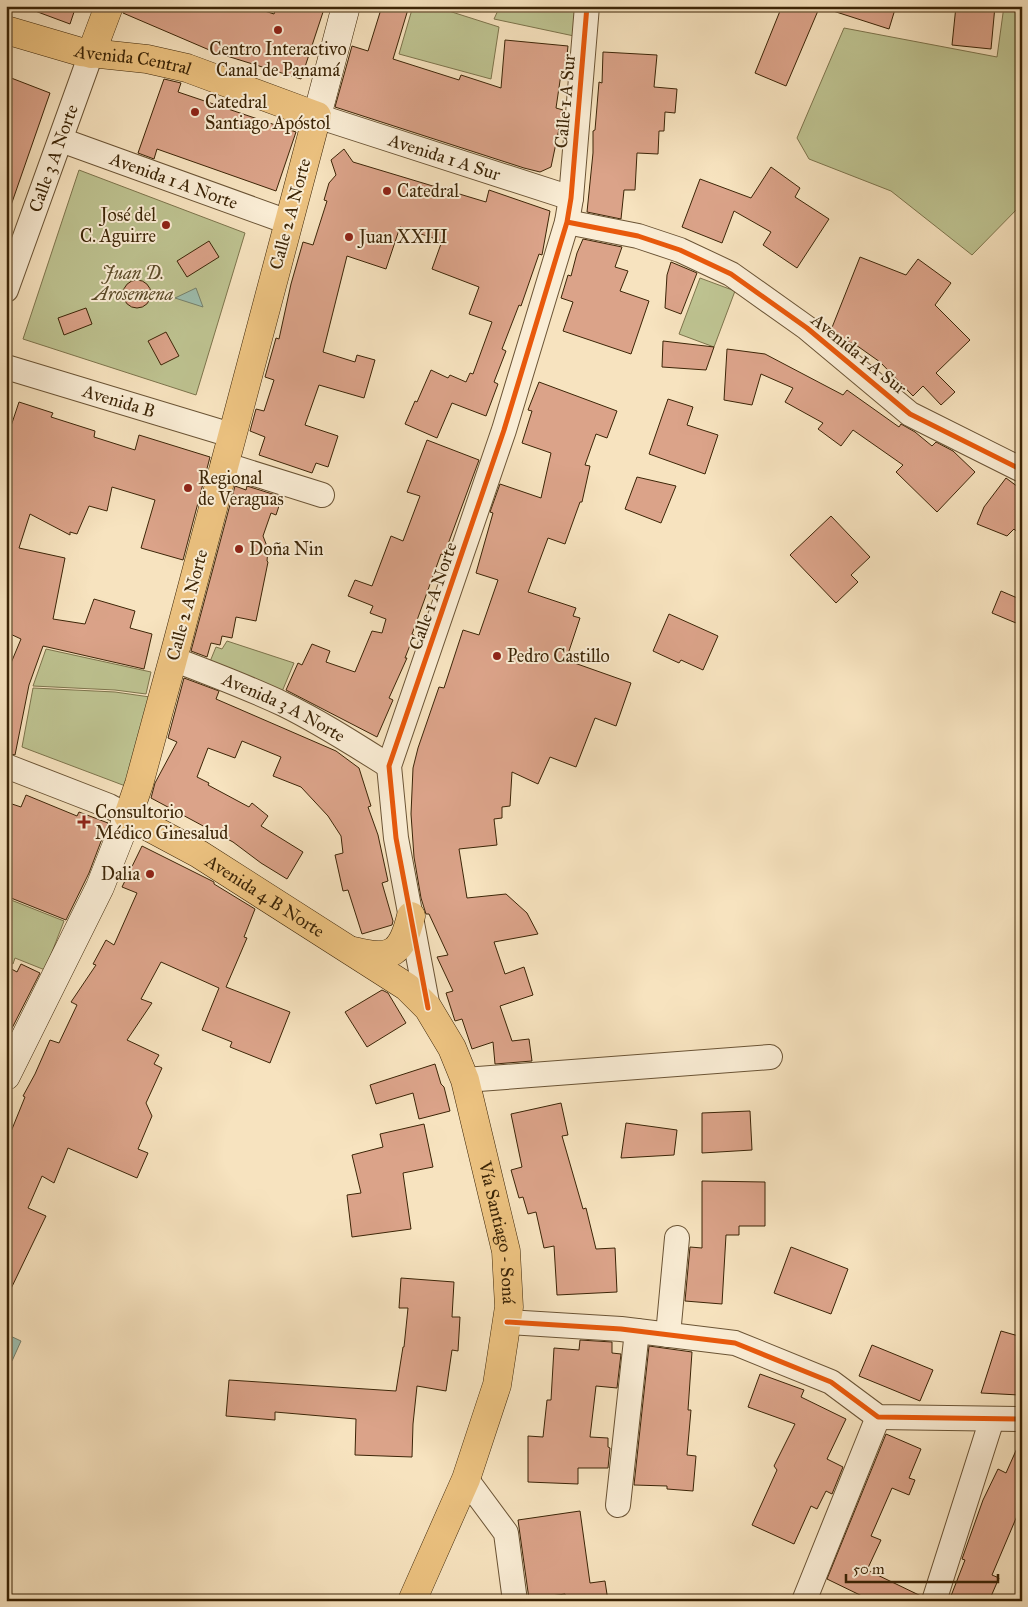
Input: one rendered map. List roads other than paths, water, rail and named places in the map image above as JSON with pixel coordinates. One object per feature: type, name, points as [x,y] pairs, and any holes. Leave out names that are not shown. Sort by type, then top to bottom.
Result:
[{"type":"main road","points":[[86,47],[109,6]]},
{"type":"main road","points":[[316,116],[346,6]]},
{"type":"main road","name":"Avenida Central","points":[[6,30],[186,68],[316,116]]},
{"type":"main road","name":"Calle 2 A Norte","points":[[6,1076],[100,887],[139,784],[316,116]]},
{"type":"main road","name":"Avenida 4 B Norte","points":[[128,816],[199,854],[348,949],[407,987],[428,1008]]},
{"type":"main road","points":[[348,949],[369,955],[384,955],[394,951],[402,944],[411,916]]},
{"type":"main road","name":"Vía Santiago - Soná","points":[[412,1601],[466,1479],[497,1385],[509,1307],[506,1250],[465,1080],[452,1048],[428,1008]]},
{"type":"street","name":"Calle 1 A Sur","points":[[571,198],[587,6]]},
{"type":"street","name":"Calle 3 A Norte","points":[[6,290],[61,140],[86,47]]},
{"type":"street","name":"Avenida 1 A Sur","points":[[316,116],[571,198]]},
{"type":"street","name":"Avenida 1 A Norte","points":[[61,140],[288,222]]},
{"type":"street","name":"Calle 1 A Norte","points":[[428,1008],[396,838],[389,766],[504,430],[567,222],[571,198]]},
{"type":"street","name":"Avenida 1 A Sur","points":[[567,222],[638,236],[680,250],[731,274],[807,328],[910,414],[1022,470]]},
{"type":"street","name":"Avenida B","points":[[6,366],[231,434]]},
{"type":"street","points":[[223,464],[322,495]]},
{"type":"street","name":"Avenida 3 A Norte","points":[[173,659],[229,680],[284,705],[338,734],[389,766]]},
{"type":"street","name":"Avenida 4 B Norte","points":[[6,766],[109,806],[128,816]]},
{"type":"street","points":[[465,1080],[770,1056]]},
{"type":"street","points":[[668,1335],[677,1238]]},
{"type":"street","points":[[507,1322],[637,1331],[735,1343],[831,1382],[878,1417],[1022,1419]]},
{"type":"street","points":[[618,1505],[637,1331]]},
{"type":"street","points":[[804,1601],[878,1417]]},
{"type":"street","points":[[934,1601],[992,1418]]},
{"type":"street","points":[[466,1479],[506,1533],[515,1601]]},
{"type":"place","name":"Centro Interactivo Canal de Panamá","points":[[278,30]]},
{"type":"place","name":"Catedral Santiago Apóstol","points":[[195,112]]},
{"type":"place","name":"Catedral","points":[[387,191]]},
{"type":"place","name":"José del C. Aguirre","points":[[166,225]]},
{"type":"place","name":"Juan XXIII","points":[[349,237]]},
{"type":"place","name":"Regional de Veraguas","points":[[188,488]]},
{"type":"place","name":"Doña Nin","points":[[239,549]]},
{"type":"place","name":"Pedro Castillo","points":[[497,656]]},
{"type":"place","name":"Consultorio Médico Ginesalud","points":[[84,822]]},
{"type":"place","name":"Dalia","points":[[150,874]]},
{"type":"park label","name":"Juan D. Arosemena","points":[[133,283]]}]
